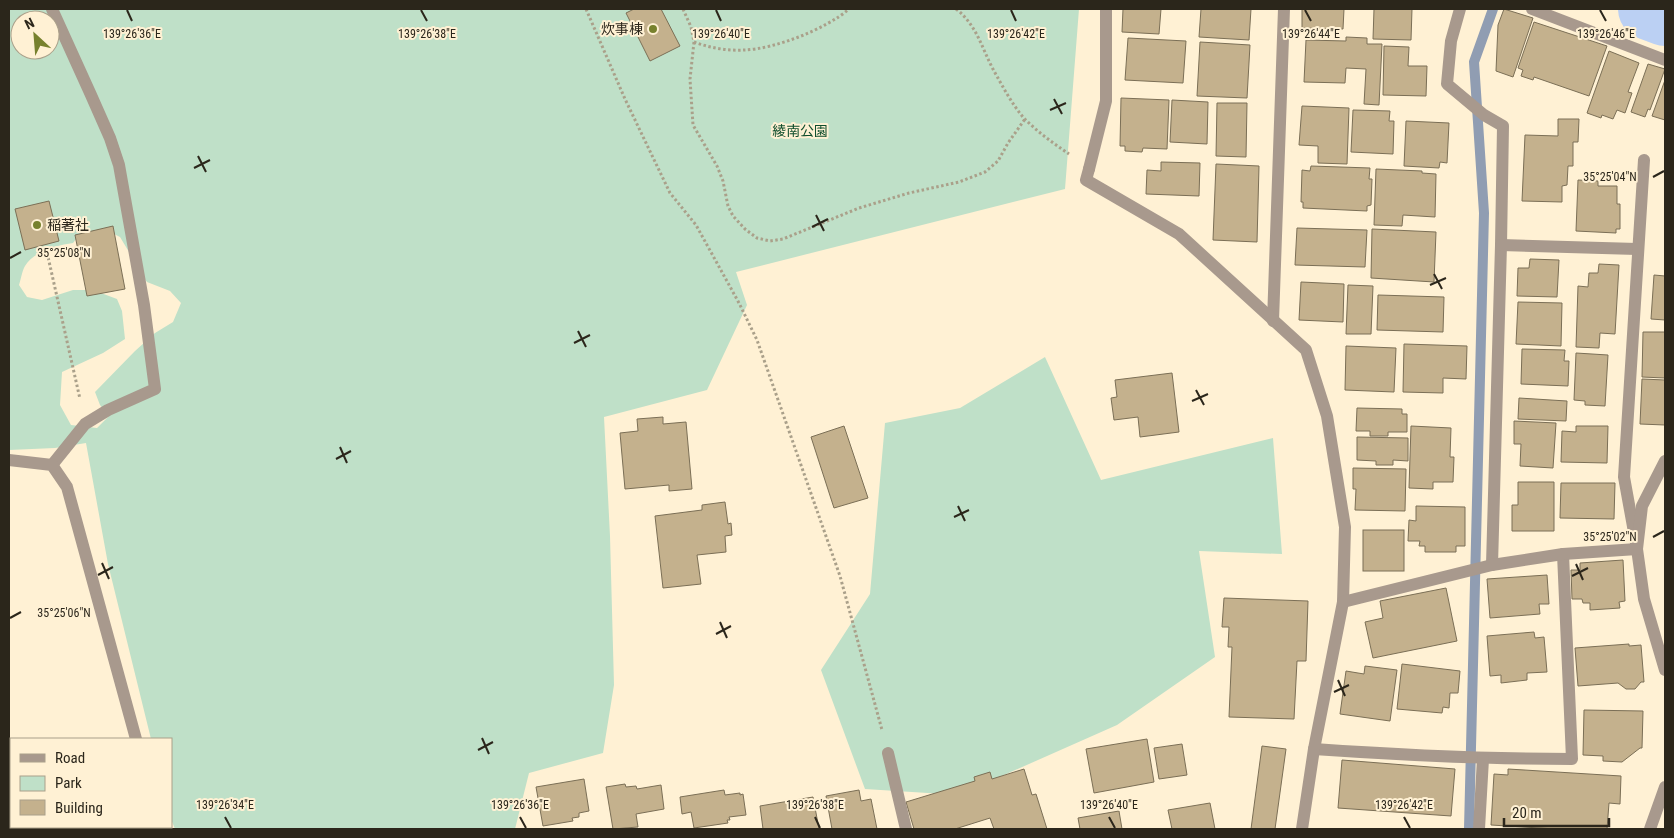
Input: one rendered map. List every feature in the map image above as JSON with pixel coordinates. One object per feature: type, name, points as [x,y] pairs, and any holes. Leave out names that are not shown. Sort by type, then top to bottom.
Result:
[{"type":"street","points":[[52,9],[110,138],[119,165],[144,305],[155,389],[108,410],[86,424],[52,465]]},
{"type":"street","points":[[1106,9],[1106,101],[1086,180],[1180,234],[1306,350],[1327,416],[1345,527],[1343,602],[1314,749],[1302,829]]},
{"type":"street","points":[[1273,321],[1284,9]]},
{"type":"street","points":[[1460,9],[1452,41],[1446,84],[1484,115],[1503,126],[1502,245],[1492,565]]},
{"type":"street","points":[[1532,9],[1665,60]]},
{"type":"street","points":[[1644,160],[1624,477],[1644,599],[1665,670]]},
{"type":"street","points":[[1502,245],[1637,249]]},
{"type":"street","points":[[9,460],[52,465]]},
{"type":"street","points":[[1637,549],[1642,506],[1665,461]]},
{"type":"street","points":[[52,465],[66,487],[136,738]]},
{"type":"street","points":[[1343,602],[1492,565],[1563,554],[1637,549]]},
{"type":"street","points":[[1314,749],[1483,759],[1572,759],[1563,554]]},
{"type":"street","points":[[888,753],[906,829]]},
{"type":"street","points":[[1479,829],[1483,759]]},
{"type":"street","points":[[1650,829],[1665,787]]},
{"type":"path","points":[[586,9],[624,99],[670,193],[696,225],[758,340],[840,576],[888,753]]},
{"type":"path","points":[[683,9],[694,42],[690,87],[693,125],[717,166],[723,181],[728,206],[733,216],[745,230],[757,238],[770,241],[791,236],[880,201],[909,192],[959,182],[985,172],[998,161],[1025,119]]},
{"type":"path","points":[[694,42],[714,48],[745,50],[775,45],[816,29],[849,9]]},
{"type":"path","points":[[956,9],[972,26],[993,69],[1025,119],[1089,169]]},
{"type":"path","points":[[46,248],[86,424]]},
{"type":"green space","name":"綾南公園","points":[[9,9],[1079,9],[1065,189],[736,272],[747,305],[707,390],[604,417],[610,536],[614,685],[603,753],[529,773],[515,829],[175,829],[172,822],[172,738],[151,738],[108,564],[86,443],[55,448],[9,450]],"holes":[[[110,232],[120,237],[129,252],[132,263],[147,282],[170,291],[181,303],[173,322],[155,333],[95,392],[100,405],[109,416],[97,428],[71,425],[60,405],[62,372],[103,353],[125,339],[122,311],[117,299],[93,290],[73,290],[42,300],[27,297],[19,285],[22,273],[25,266],[34,256],[54,247],[73,243],[80,234]]]},
{"type":"green space","points":[[1045,357],[1101,480],[1273,438],[1282,554],[1199,551],[1215,657],[1117,725],[959,795],[865,789],[821,670],[870,594],[885,423],[960,408]]},
{"type":"building","name":"炊事棟","points":[[634,9],[661,9],[680,46],[650,61],[626,13]]},
{"type":"building","points":[[1123,9],[1161,9],[1159,34],[1122,32]]},
{"type":"building","points":[[1201,9],[1251,9],[1249,40],[1199,37]]},
{"type":"building","points":[[1302,9],[1344,9],[1343,29],[1302,28]]},
{"type":"building","points":[[1374,9],[1412,9],[1411,40],[1373,39]]},
{"type":"building","points":[[1504,9],[1533,18],[1513,77],[1496,71],[1498,25]]},
{"type":"building","points":[[1534,22],[1607,46],[1589,96],[1534,77],[1533,80],[1521,76],[1523,70],[1518,68]]},
{"type":"building","points":[[1346,37],[1367,38],[1367,44],[1382,44],[1379,105],[1364,104],[1366,69],[1346,68],[1345,83],[1304,82],[1306,40],[1346,41]]},
{"type":"building","points":[[1128,38],[1186,41],[1183,83],[1125,80]]},
{"type":"building","points":[[1200,42],[1250,45],[1247,98],[1197,96]]},
{"type":"building","points":[[1384,46],[1409,47],[1408,66],[1427,66],[1426,96],[1383,95]]},
{"type":"building","points":[[1609,51],[1639,63],[1628,92],[1632,93],[1625,113],[1617,110],[1613,119],[1602,115],[1601,118],[1587,113]]},
{"type":"building","points":[[1648,64],[1665,69],[1650,110],[1648,109],[1645,117],[1631,112]]},
{"type":"building","points":[[1665,80],[1665,120],[1652,116]]},
{"type":"building","points":[[1121,98],[1169,100],[1167,149],[1143,148],[1142,152],[1125,151],[1125,146],[1120,146]]},
{"type":"building","points":[[1172,100],[1208,102],[1207,144],[1170,142]]},
{"type":"building","points":[[1217,103],[1247,103],[1246,157],[1216,156]]},
{"type":"building","points":[[1302,106],[1349,108],[1347,164],[1318,163],[1318,146],[1299,145]]},
{"type":"building","points":[[1353,110],[1390,111],[1389,121],[1394,121],[1393,154],[1351,152]]},
{"type":"building","points":[[1558,119],[1579,119],[1578,142],[1573,142],[1573,166],[1568,166],[1567,185],[1562,186],[1562,202],[1522,201],[1525,135],[1558,136]]},
{"type":"building","points":[[1406,121],[1449,123],[1447,163],[1440,162],[1439,168],[1404,166]]},
{"type":"building","points":[[1161,162],[1200,163],[1199,196],[1146,194],[1147,170],[1161,171]]},
{"type":"building","points":[[1216,164],[1259,166],[1257,242],[1213,240]]},
{"type":"building","points":[[1311,166],[1370,168],[1369,179],[1372,179],[1371,205],[1367,206],[1367,211],[1303,208],[1303,202],[1301,202],[1302,170],[1310,171]]},
{"type":"building","points":[[1376,169],[1422,171],[1422,173],[1436,174],[1435,217],[1403,215],[1402,226],[1374,225]]},
{"type":"building","points":[[1578,180],[1598,181],[1598,186],[1617,186],[1617,204],[1620,204],[1620,229],[1616,229],[1616,233],[1576,231]]},
{"type":"building","name":"稲著社","points":[[49,201],[59,241],[25,250],[15,209]]},
{"type":"building","points":[[113,226],[125,289],[87,296],[75,235]]},
{"type":"building","points":[[1297,228],[1367,230],[1365,267],[1295,265]]},
{"type":"building","points":[[1372,229],[1436,232],[1434,282],[1371,278]]},
{"type":"building","points":[[1530,259],[1559,260],[1557,297],[1517,296],[1518,268],[1529,268]]},
{"type":"building","points":[[1599,264],[1619,265],[1615,334],[1600,333],[1599,348],[1576,347],[1578,286],[1588,287],[1589,273],[1598,273]]},
{"type":"building","points":[[1654,275],[1665,276],[1665,320],[1651,319]]},
{"type":"building","points":[[1301,282],[1344,284],[1343,322],[1299,320]]},
{"type":"building","points":[[1348,285],[1373,286],[1371,334],[1346,334]]},
{"type":"building","points":[[1378,295],[1444,297],[1443,332],[1377,330]]},
{"type":"building","points":[[1518,302],[1562,303],[1561,346],[1516,344]]},
{"type":"building","points":[[1643,332],[1665,332],[1665,378],[1642,377]]},
{"type":"building","points":[[1404,344],[1467,346],[1466,379],[1443,378],[1443,393],[1403,392]]},
{"type":"building","points":[[1346,346],[1396,348],[1394,392],[1345,390]]},
{"type":"building","points":[[1522,349],[1565,350],[1564,361],[1569,361],[1568,386],[1521,384]]},
{"type":"building","points":[[1576,353],[1608,355],[1605,406],[1585,405],[1585,401],[1574,400]]},
{"type":"building","points":[[1172,373],[1179,432],[1140,437],[1138,417],[1114,420],[1111,398],[1117,397],[1115,380]]},
{"type":"building","points":[[1642,379],[1665,380],[1665,425],[1640,424]]},
{"type":"building","points":[[1519,398],[1567,401],[1566,421],[1518,419]]},
{"type":"building","points":[[1357,408],[1402,409],[1402,414],[1407,414],[1407,432],[1388,432],[1388,436],[1370,436],[1370,431],[1356,431]]},
{"type":"building","points":[[663,417],[663,424],[686,422],[692,489],[669,491],[669,485],[625,489],[620,433],[638,431],[637,419]]},
{"type":"building","points":[[1514,421],[1556,423],[1553,468],[1520,466],[1521,444],[1514,444]]},
{"type":"building","points":[[844,426],[868,498],[834,508],[811,437]]},
{"type":"building","points":[[1411,426],[1451,428],[1450,457],[1454,457],[1453,482],[1433,482],[1433,489],[1409,488]]},
{"type":"building","points":[[1576,426],[1608,426],[1607,463],[1561,462],[1562,431],[1576,432]]},
{"type":"building","points":[[1357,437],[1408,438],[1408,461],[1393,460],[1393,465],[1376,465],[1376,461],[1357,460]]},
{"type":"building","points":[[1353,468],[1406,469],[1405,511],[1355,510],[1356,489],[1353,489]]},
{"type":"building","points":[[1518,482],[1554,482],[1554,531],[1512,531],[1512,505],[1518,505]]},
{"type":"building","points":[[1561,483],[1615,483],[1614,519],[1560,518]]},
{"type":"building","points":[[725,502],[728,524],[731,523],[732,535],[725,536],[726,552],[697,555],[701,584],[663,588],[655,516],[702,510],[702,505]]},
{"type":"building","points":[[1416,506],[1465,507],[1465,546],[1456,546],[1456,552],[1425,552],[1425,546],[1419,546],[1420,541],[1408,541],[1409,520],[1416,521]]},
{"type":"building","points":[[1363,530],[1404,530],[1404,571],[1363,571]]},
{"type":"building","points":[[1623,560],[1625,601],[1619,602],[1620,608],[1590,610],[1590,603],[1583,603],[1582,599],[1572,599],[1571,570],[1580,570],[1580,563]]},
{"type":"building","points":[[1547,575],[1549,604],[1539,604],[1540,614],[1490,618],[1487,579]]},
{"type":"building","points":[[1446,588],[1457,641],[1373,658],[1365,622],[1383,618],[1380,601]]},
{"type":"building","points":[[1224,598],[1308,601],[1306,661],[1297,661],[1294,719],[1229,717],[1232,647],[1228,647],[1229,627],[1222,627]]},
{"type":"building","points":[[1534,632],[1535,638],[1544,637],[1547,672],[1527,673],[1527,680],[1501,683],[1501,675],[1490,676],[1487,636]]},
{"type":"building","points":[[1629,644],[1629,646],[1641,645],[1644,682],[1641,682],[1635,689],[1626,689],[1618,683],[1578,686],[1575,648]]},
{"type":"building","points":[[1402,664],[1460,671],[1458,693],[1450,693],[1449,708],[1443,707],[1442,713],[1397,709]]},
{"type":"building","points":[[1365,666],[1397,670],[1390,721],[1340,714],[1346,671],[1364,674]]},
{"type":"building","points":[[1584,710],[1643,711],[1642,748],[1622,762],[1603,761],[1603,756],[1583,755]]},
{"type":"building","points":[[1147,739],[1154,782],[1094,793],[1086,749]]},
{"type":"building","points":[[1182,744],[1187,775],[1159,779],[1154,748]]},
{"type":"building","points":[[1262,746],[1286,749],[1275,829],[1251,829]]},
{"type":"building","points":[[1342,760],[1455,769],[1451,816],[1338,808]]},
{"type":"building","points":[[9,769],[10,828],[25,828],[9,829]]},
{"type":"building","points":[[1024,769],[1032,795],[1036,794],[1047,829],[994,829],[990,818],[955,829],[914,829],[906,802],[975,781],[974,777],[990,772],[992,779]]},
{"type":"building","points":[[1508,769],[1621,776],[1620,804],[1609,803],[1607,829],[1556,829],[1491,825],[1494,774],[1508,775]]},
{"type":"building","points":[[584,779],[589,811],[579,813],[579,817],[572,818],[573,821],[543,826],[536,787]]},
{"type":"building","points":[[625,784],[626,787],[636,786],[637,789],[661,785],[664,809],[636,814],[638,827],[613,829],[606,787]]},
{"type":"building","points":[[724,790],[725,795],[743,794],[746,815],[729,817],[728,823],[694,828],[691,812],[682,814],[680,797]]},
{"type":"building","points":[[859,790],[861,801],[871,799],[877,829],[832,829],[826,796]]},
{"type":"building","points":[[813,797],[819,829],[763,829],[760,806]]},
{"type":"building","points":[[1210,803],[1215,829],[1172,829],[1168,810]]},
{"type":"building","points":[[1119,811],[1122,829],[1080,829],[1078,818]]},
{"type":"waterway","points":[[1469,829],[1484,213],[1474,62],[1493,9]]},
{"type":"waterway","points":[[1649,9],[1665,15]]},
{"type":"place","name":"炊事棟","points":[[653,29]]},
{"type":"place","name":"稲著社","points":[[37,225]]}]
